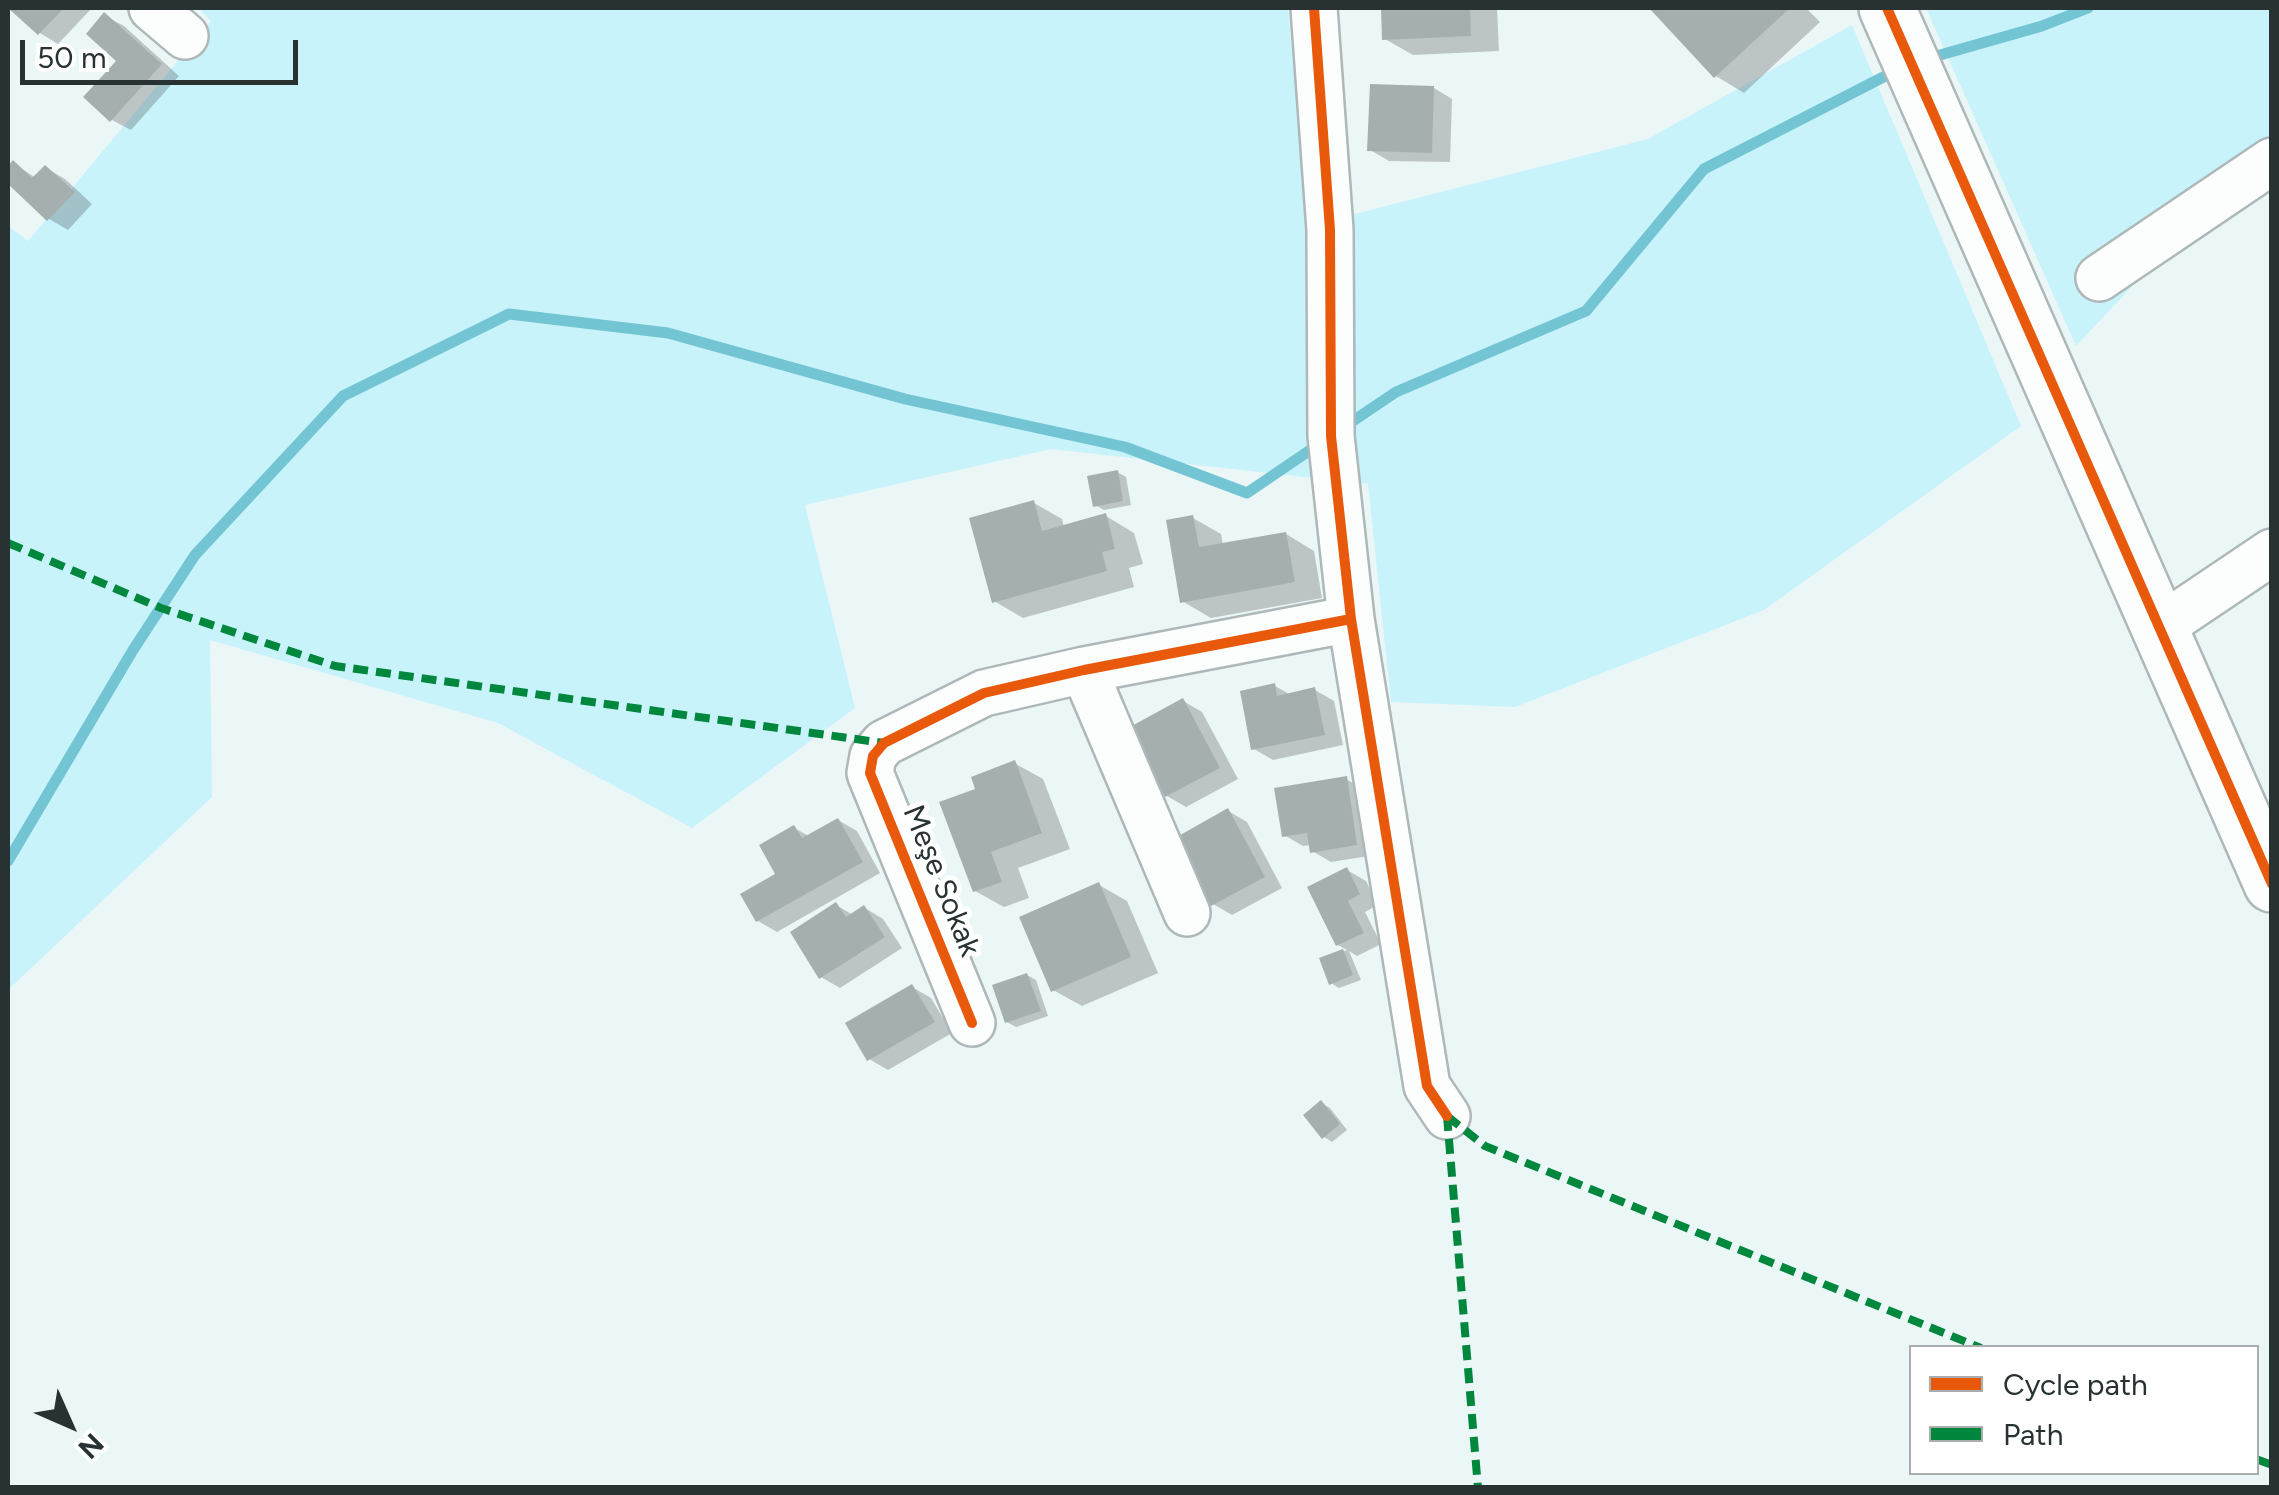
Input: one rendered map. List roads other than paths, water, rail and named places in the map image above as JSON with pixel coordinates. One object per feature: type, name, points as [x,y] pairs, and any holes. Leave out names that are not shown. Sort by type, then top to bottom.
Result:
[{"type":"street","points":[[1314,8],[1330,230],[1331,436],[1351,619],[1427,1086],[1448,1116]]},
{"type":"street","points":[[1891,18],[2272,884]]},
{"type":"street","points":[[2099,278],[2272,161]]},
{"type":"street","points":[[2159,628],[2272,552]]},
{"type":"street","points":[[1187,913],[1084,670],[1351,619]]},
{"type":"street","name":"Meşe Sokak","points":[[972,1023],[870,773],[873,756],[884,744],[984,693],[1084,670]]},
{"type":"waterway","points":[[1926,59],[2042,26],[2088,8]]},
{"type":"waterway","points":[[1341,429],[1396,392],[1586,311],[1704,169],[1899,69]]},
{"type":"waterway","points":[[8,861],[133,650],[195,555],[343,396],[509,314],[668,333],[905,399],[1125,447],[1247,493],[1322,442]]}]
